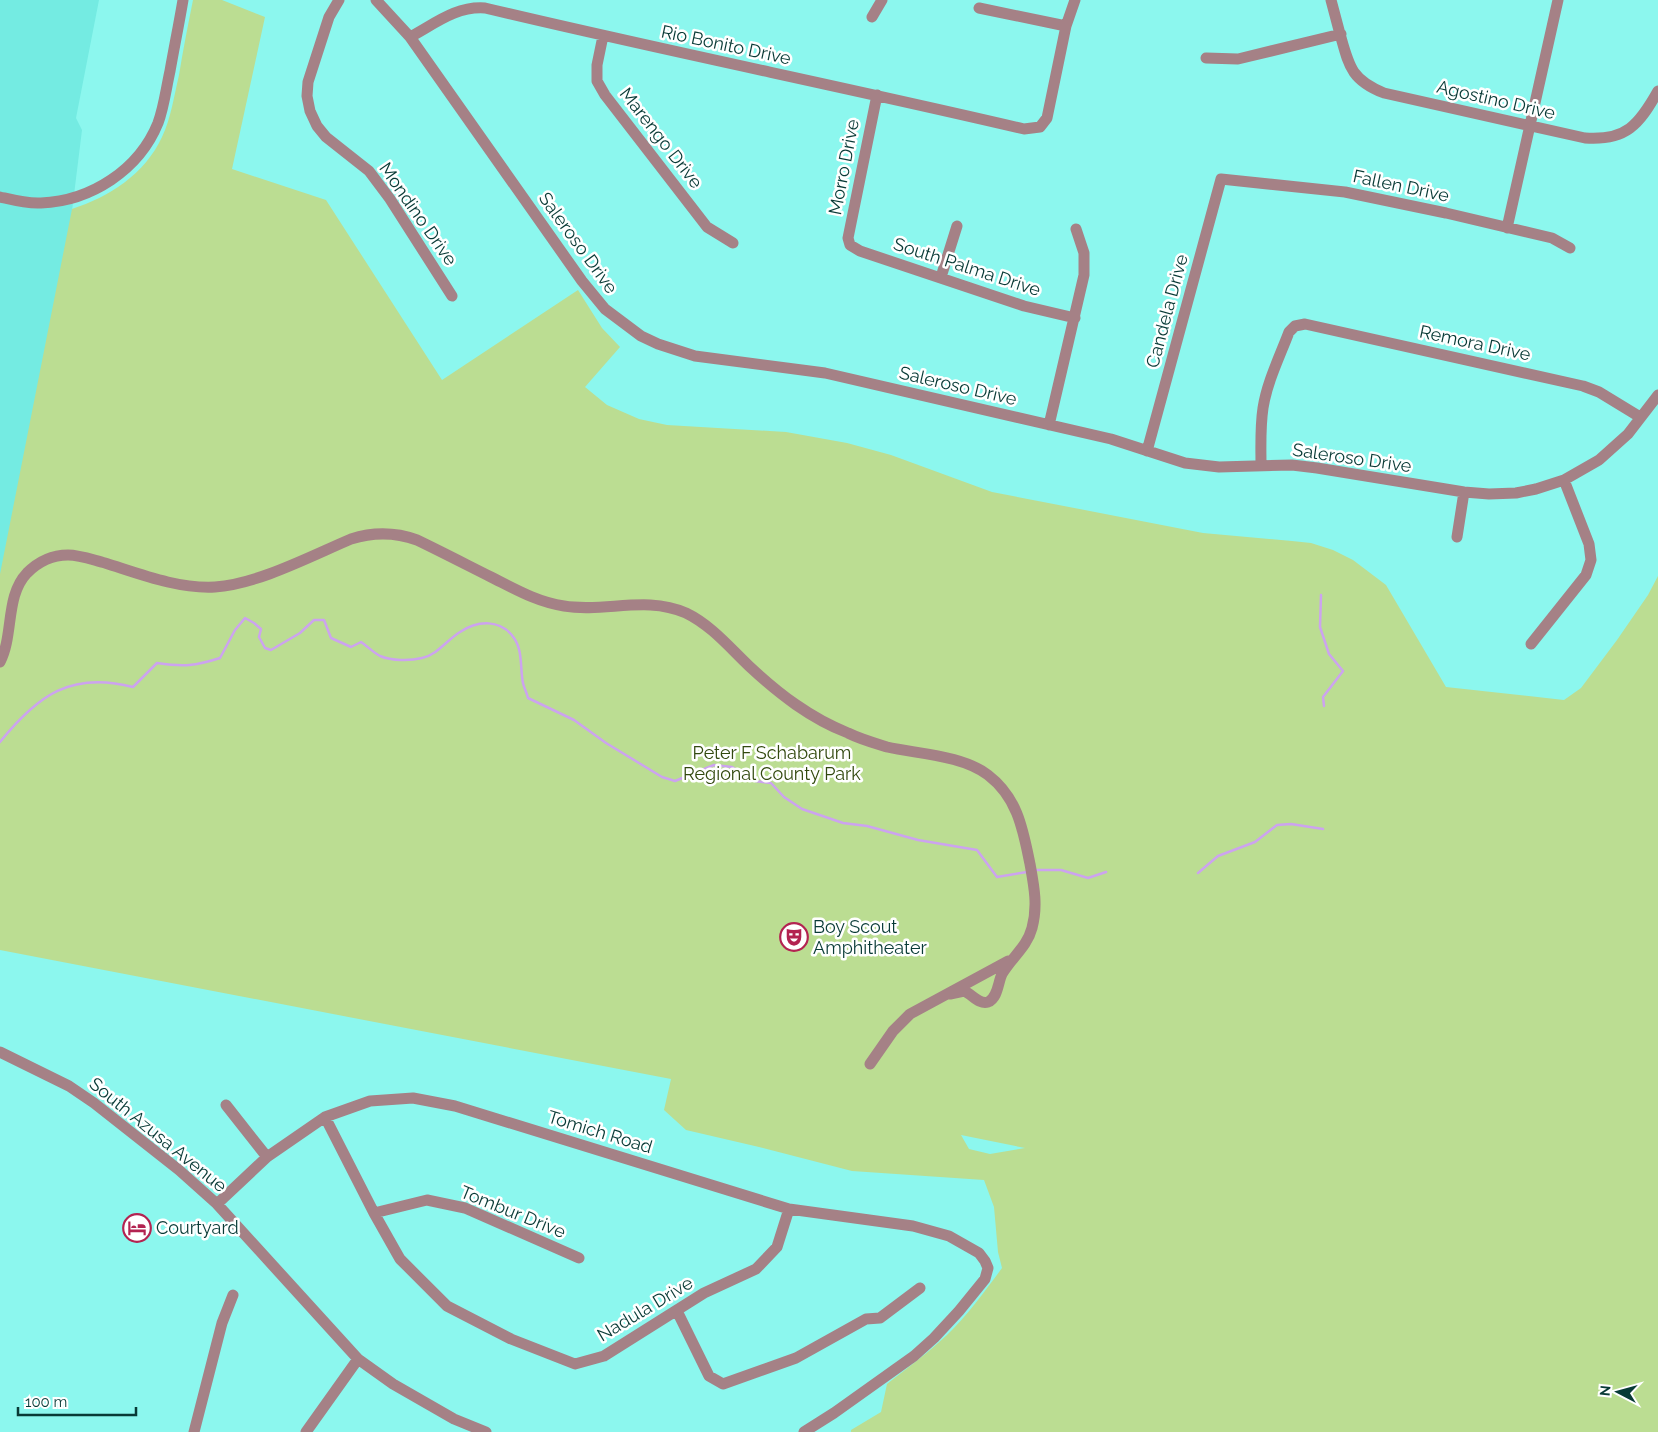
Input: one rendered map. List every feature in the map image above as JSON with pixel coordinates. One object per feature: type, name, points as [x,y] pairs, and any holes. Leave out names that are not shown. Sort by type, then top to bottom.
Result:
[{"type":"street","points":[[0,197],[22,202],[58,202],[91,192],[118,176],[130,165],[150,139],[163,107],[183,0]]},
{"type":"street","name":"Mondino Drive","points":[[339,0],[329,17],[308,82],[307,96],[310,111],[317,126],[326,137],[369,171],[390,199],[452,296]]},
{"type":"street","name":"Saleroso Drive","points":[[376,0],[410,37],[582,282],[606,309],[641,336],[658,344],[696,356],[825,373],[1110,439],[1185,463],[1203,466],[1292,465],[1464,492],[1489,494],[1516,493],[1536,489],[1564,480],[1599,460],[1628,434],[1658,395]]},
{"type":"street","points":[[872,17],[882,0]]},
{"type":"street","points":[[979,8],[1066,26],[1074,0]]},
{"type":"street","name":"Agostino Drive","points":[[1331,0],[1347,61],[1362,82],[1384,93],[1585,138],[1601,139],[1626,131],[1638,122],[1658,91]]},
{"type":"street","points":[[1507,228],[1558,0]]},
{"type":"street","name":"Rio Bonito Drive","points":[[410,37],[460,10],[486,8],[603,36],[1024,129],[1040,127],[1047,118],[1066,26]]},
{"type":"street","points":[[1206,58],[1238,59],[1341,34]]},
{"type":"street","name":"Marengo Drive","points":[[603,36],[597,65],[597,81],[605,95],[707,227],[733,243]]},
{"type":"street","name":"Morro Drive","points":[[850,245],[848,238],[877,95]]},
{"type":"street","name":"Fallen Drive","points":[[1221,179],[1345,192],[1552,238],[1570,248]]},
{"type":"street","name":"Candela Drive","points":[[1147,452],[1221,179]]},
{"type":"street","points":[[941,277],[957,226]]},
{"type":"street","points":[[1050,425],[1084,276],[1084,253],[1076,229]]},
{"type":"street","name":"South Palma Drive","points":[[850,245],[860,251],[1024,306],[1075,318]]},
{"type":"street","name":"Remora Drive","points":[[1261,466],[1263,406],[1289,332],[1295,326],[1305,324],[1583,386],[1599,392],[1640,417]]},
{"type":"street","points":[[1531,644],[1586,575],[1591,560],[1589,544],[1564,480]]},
{"type":"street","points":[[1457,537],[1464,492]]},
{"type":"street","points":[[0,662],[6,645],[18,586],[32,568],[53,557],[70,555],[178,584],[216,587],[260,578],[351,539],[364,535],[386,533],[408,536],[523,593],[549,603],[585,608],[650,604],[672,609],[696,618],[780,694],[828,724],[854,736],[886,746],[958,762],[987,774],[1003,790],[1016,810],[1024,831],[1036,901],[1032,930],[1027,940],[1003,973],[996,993],[988,1002],[977,1000],[964,991],[950,994],[917,1010],[892,1031],[870,1064]]},
{"type":"street","points":[[950,994],[954,989],[1014,958]]},
{"type":"street","name":"South Azusa Avenue","points":[[0,1052],[69,1086],[94,1103],[179,1170],[217,1204],[358,1359],[394,1384],[454,1419],[486,1432]]},
{"type":"street","name":"Tomich Road","points":[[217,1204],[267,1158],[325,1117],[370,1101],[413,1098],[455,1106],[789,1209],[913,1226],[949,1236],[979,1253],[988,1268],[985,1279],[934,1338],[898,1367],[804,1432]]},
{"type":"street","points":[[226,1105],[267,1158]]},
{"type":"street","name":"Nadula Drive","points":[[325,1117],[374,1213],[400,1259],[447,1306],[510,1339],[575,1364],[604,1356],[704,1294],[756,1269],[777,1247],[789,1209]]},
{"type":"street","name":"Tombur Drive","points":[[374,1213],[427,1200],[465,1208],[579,1258]]},
{"type":"street","points":[[677,1311],[709,1376],[723,1384],[796,1358],[866,1319],[880,1318],[920,1288]]},
{"type":"street","points":[[194,1432],[222,1323],[233,1295]]},
{"type":"street","points":[[306,1432],[358,1359]]},
{"type":"shaded area","points":[[0,0],[99,0],[76,118],[82,130],[70,227],[0,587]]},
{"type":"green space","name":"Peter F Schabarum Regional County Park","points":[[193,0],[222,0],[265,17],[232,169],[326,200],[442,380],[578,290],[602,328],[620,347],[585,387],[607,405],[639,419],[667,425],[786,432],[847,443],[891,455],[992,492],[1203,533],[1311,543],[1333,550],[1353,560],[1386,585],[1446,687],[1564,700],[1581,688],[1648,595],[1658,576],[1658,1432],[851,1432],[851,1430],[881,1412],[887,1384],[955,1327],[1002,1268],[998,1252],[994,1207],[984,1180],[852,1171],[686,1130],[664,1110],[671,1079],[0,950],[0,574],[72,209],[99,198],[125,182],[136,173],[155,150],[170,115]],"holes":[[[961,1135],[1025,1148],[990,1154],[969,1149]]]},
{"type":"waterway","points":[[1321,595],[1320,627],[1329,654],[1343,671],[1323,697],[1324,706]]},
{"type":"waterway","points":[[0,742],[28,711],[58,691],[74,685],[91,682],[133,687],[157,663],[189,665],[220,658],[235,630],[245,618],[261,629],[259,637],[265,648],[271,650],[300,633],[314,620],[324,620],[331,638],[351,647],[361,642],[380,656],[401,660],[427,656],[437,651],[455,635],[467,628],[489,623],[503,627],[517,643],[523,683],[528,698],[574,720],[606,743],[662,777],[675,781],[714,765],[732,767],[755,781],[771,783],[784,797],[802,809],[843,823],[867,826],[918,840],[977,850],[997,877],[1027,872]]},
{"type":"waterway","points":[[1198,873],[1218,856],[1255,842],[1277,825],[1291,824],[1323,829]]},
{"type":"waterway","points":[[1035,870],[1061,870],[1088,878],[1106,872]]},
{"type":"place","name":"Boy Scout Amphitheater","points":[[794,937]]},
{"type":"place","name":"Courtyard","points":[[137,1228]]}]
